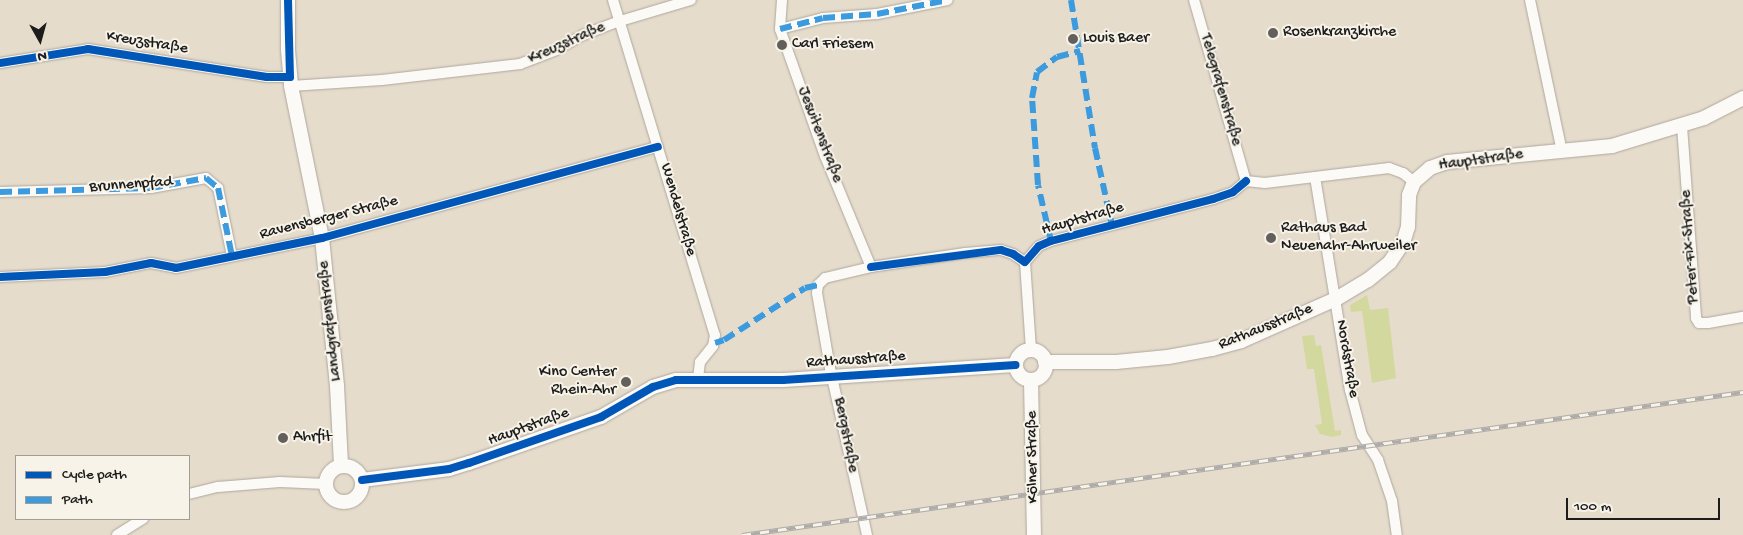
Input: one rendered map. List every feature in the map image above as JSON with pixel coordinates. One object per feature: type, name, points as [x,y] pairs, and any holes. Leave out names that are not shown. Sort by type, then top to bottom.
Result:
[{"type":"street","name":"Landgrafenstraße","points":[[288,0],[290,81],[322,238],[338,386],[341,466]]},
{"type":"street","name":"Wendelstraße","points":[[613,0],[715,335],[715,343],[700,362],[698,378]]},
{"type":"street","name":"Kreuzstraße","points":[[0,63],[88,49],[290,81],[382,80],[520,64],[556,50],[583,35],[620,21],[691,0]]},
{"type":"street","name":"Jesuitenstraße","points":[[782,0],[780,29],[826,156],[871,267]]},
{"type":"street","points":[[780,29],[823,18],[877,14],[948,0]]},
{"type":"street","name":"Telegrafenstraße","points":[[1194,0],[1246,181]]},
{"type":"street","points":[[1530,0],[1562,152]]},
{"type":"street","name":"Hauptstraße","points":[[1414,182],[1430,168],[1447,162],[1612,146],[1682,126],[1725,109],[1743,98]]},
{"type":"street","name":"Peter-Fix-Straße","points":[[1682,126],[1696,318],[1699,323],[1708,323],[1743,317]]},
{"type":"street","name":"Ravensberger Straße","points":[[0,277],[105,272],[151,263],[176,268],[322,238],[658,147]]},
{"type":"street","points":[[1246,181],[1265,182],[1389,168],[1403,173],[1414,182]]},
{"type":"street","name":"Nordstraße","points":[[1315,176],[1350,390],[1362,435],[1378,460],[1392,501],[1397,535]]},
{"type":"street","name":"Brunnenpfad","points":[[0,192],[151,188],[206,178],[218,188],[232,256]]},
{"type":"street","name":"Hauptstraße","points":[[1025,262],[1039,246],[1051,241],[1233,192],[1246,181]]},
{"type":"street","name":"Rathausstraße","points":[[1045,362],[1123,362],[1212,349],[1240,341],[1336,299],[1368,280],[1390,262],[1403,243],[1408,227],[1410,195],[1414,182]]},
{"type":"street","points":[[871,267],[1001,250],[1013,254],[1025,262],[1031,350]]},
{"type":"street","name":"Bergstraße","points":[[867,535],[832,376],[817,293],[818,284],[825,278],[871,267]]},
{"type":"street","points":[[1031,350],[1038,352],[1045,362],[1042,374],[1031,380],[1022,377],[1016,365],[1020,355],[1031,350]]},
{"type":"street","name":"Rathausstraße","points":[[698,378],[775,380],[1016,365]]},
{"type":"street","name":"Hauptstraße","points":[[362,480],[449,469],[469,463],[601,417],[664,383],[698,378]]},
{"type":"street","name":"Kölner Straße","points":[[1031,380],[1034,535]]},
{"type":"street","points":[[341,466],[355,469],[362,480],[359,494],[345,502],[332,497],[326,484],[332,471],[341,466]]},
{"type":"street","points":[[190,494],[218,487],[271,483],[326,484]]},
{"type":"street","points":[[117,535],[141,520]]},
{"type":"green space","points":[[1367,295],[1370,310],[1388,308],[1396,378],[1372,383],[1362,311],[1351,312],[1350,305]]},
{"type":"green space","points":[[1314,335],[1316,346],[1321,345],[1335,431],[1341,430],[1341,435],[1332,437],[1320,434],[1315,425],[1322,424],[1314,369],[1307,369],[1302,336]]},
{"type":"railway","points":[[742,535],[1743,392]]},
{"type":"marked path","points":[[780,29],[823,18],[877,14],[948,0]]},
{"type":"marked path","points":[[1071,0],[1095,148],[1112,225]]},
{"type":"marked path","points":[[1051,241],[1038,185],[1032,98],[1037,72],[1057,57],[1080,51]]},
{"type":"marked path","points":[[0,192],[151,188],[206,178],[218,188],[232,256]]},
{"type":"marked path","points":[[715,343],[724,340],[805,288],[818,285]]},
{"type":"cycle path","points":[[0,63],[88,49],[267,77],[290,77],[288,0]]},
{"type":"cycle path","points":[[0,277],[105,272],[151,263],[176,268],[322,238],[658,147]]},
{"type":"cycle path","points":[[871,267],[1001,250],[1013,254],[1025,262],[1039,246],[1051,241],[1213,199],[1233,192],[1246,181]]},
{"type":"cycle path","points":[[362,480],[449,469],[469,463],[601,417],[653,387],[676,380],[783,380],[1016,365]]},
{"type":"place","name":"Rosenkranzkirche","points":[[1273,33]]},
{"type":"place","name":"Louis Baer","points":[[1073,39]]},
{"type":"place","name":"Carl Friesem","points":[[782,45]]},
{"type":"place","name":"Rathaus Bad Neuenahr-Ahrweiler","points":[[1271,238]]},
{"type":"place","name":"Kino Center Rhein-Ahr","points":[[626,382]]},
{"type":"place","name":"Ahrfit","points":[[283,438]]}]
